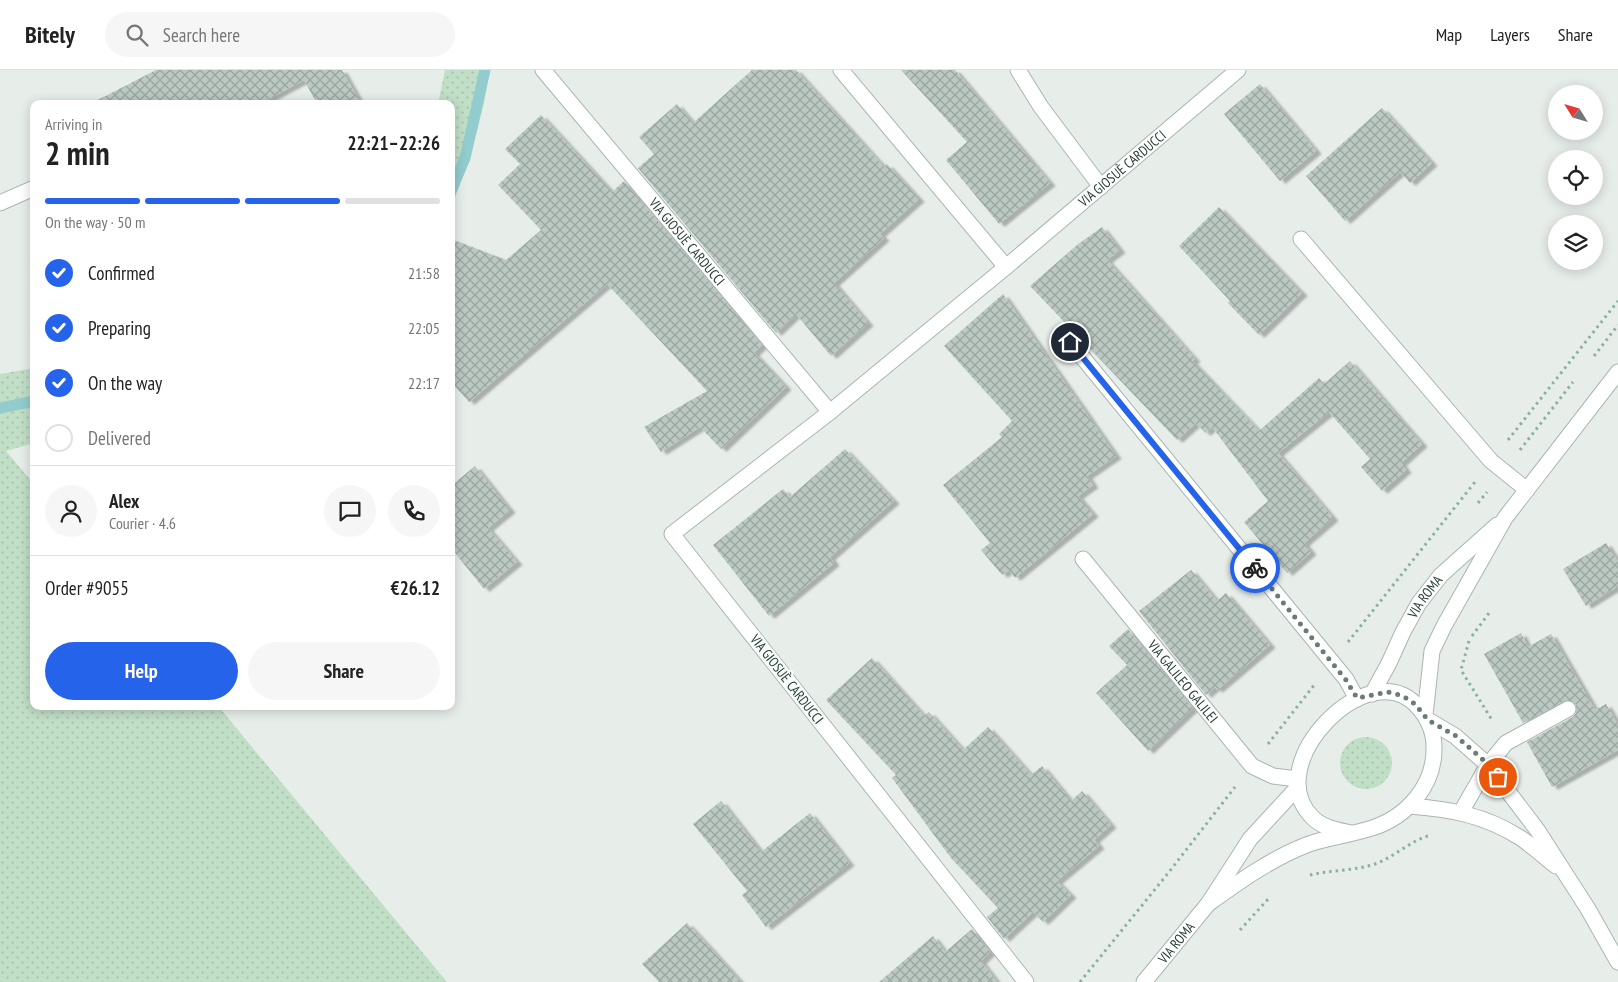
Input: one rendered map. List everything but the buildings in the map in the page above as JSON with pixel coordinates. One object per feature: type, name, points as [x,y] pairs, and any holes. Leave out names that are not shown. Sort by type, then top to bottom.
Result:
[{"type":"street","name":"VIA GIOSUÈ CARDUCCI","points":[[543,70],[830,412]]},
{"type":"street","points":[[840,70],[1006,267]]},
{"type":"street","points":[[1018,70],[1041,107],[1101,187]]},
{"type":"street","name":"VIA GIOSUÈ CARDUCCI","points":[[1026,982],[672,534],[830,412],[1006,267],[1238,70]]},
{"type":"street","points":[[0,204],[30,190]]},
{"type":"street","points":[[1301,239],[1491,461],[1527,490]]},
{"type":"street","points":[[1070,342],[1346,680],[1365,696],[1388,692],[1403,696],[1415,704],[1426,717],[1456,736],[1488,764],[1538,831],[1588,909],[1618,962]]},
{"type":"street","name":"VIA ROMA","points":[[1208,904],[1243,878],[1273,860],[1310,844],[1372,828],[1393,818],[1409,806],[1418,796],[1428,780],[1433,763],[1434,746],[1432,730],[1426,717],[1428,677],[1432,651],[1444,626],[1464,594],[1505,518],[1618,372]]},
{"type":"street","name":"VIA ROMA","points":[[1351,833],[1331,829],[1313,819],[1302,804],[1297,784],[1302,762],[1310,743],[1326,722],[1342,708],[1365,696],[1419,603],[1441,575],[1505,518]]},
{"type":"street","name":"VIA GALILEO GALILEI","points":[[1083,560],[1252,766],[1297,784]]},
{"type":"street","points":[[1461,812],[1488,764],[1506,743],[1568,709]]},
{"type":"street","name":"VIA ROMA","points":[[1144,982],[1208,904],[1250,838],[1297,784]]},
{"type":"street","points":[[1409,806],[1461,812],[1485,819],[1520,838],[1564,874]]},
{"type":"path","points":[[1080,982],[1169,872],[1416,555],[1618,301]]},
{"type":"path","points":[[1588,364],[1618,324]]},
{"type":"path","points":[[1514,457],[1575,379]]},
{"type":"path","points":[[1489,613],[1469,640],[1461,670],[1506,743]]},
{"type":"path","points":[[1305,876],[1324,871],[1350,870],[1374,864],[1398,853],[1418,839],[1430,836]]},
{"type":"path","points":[[1240,930],[1269,897],[1276,892]]},
{"type":"green space","points":[[445,70],[489,70],[480,121],[455,198],[455,100],[439,100]]},
{"type":"green space","points":[[30,369],[30,444],[6,451],[30,479],[30,710],[221,710],[447,982],[0,982],[0,374]]},
{"type":"green space","points":[[1361,737],[1371,737],[1385,744],[1392,758],[1392,768],[1385,782],[1371,789],[1361,789],[1351,785],[1344,778],[1340,768],[1340,758],[1344,748],[1351,741]]},
{"type":"waterway","points":[[455,182],[465,158],[485,70]]},
{"type":"waterway","points":[[0,408],[30,402]]},
{"type":"way so far","points":[[1255,568],[1346,680],[1357,698],[1388,692],[1403,696],[1415,704],[1428,720],[1456,736],[1488,764],[1498,777]]},
{"type":"route","points":[[1070,342],[1255,568]]}]
